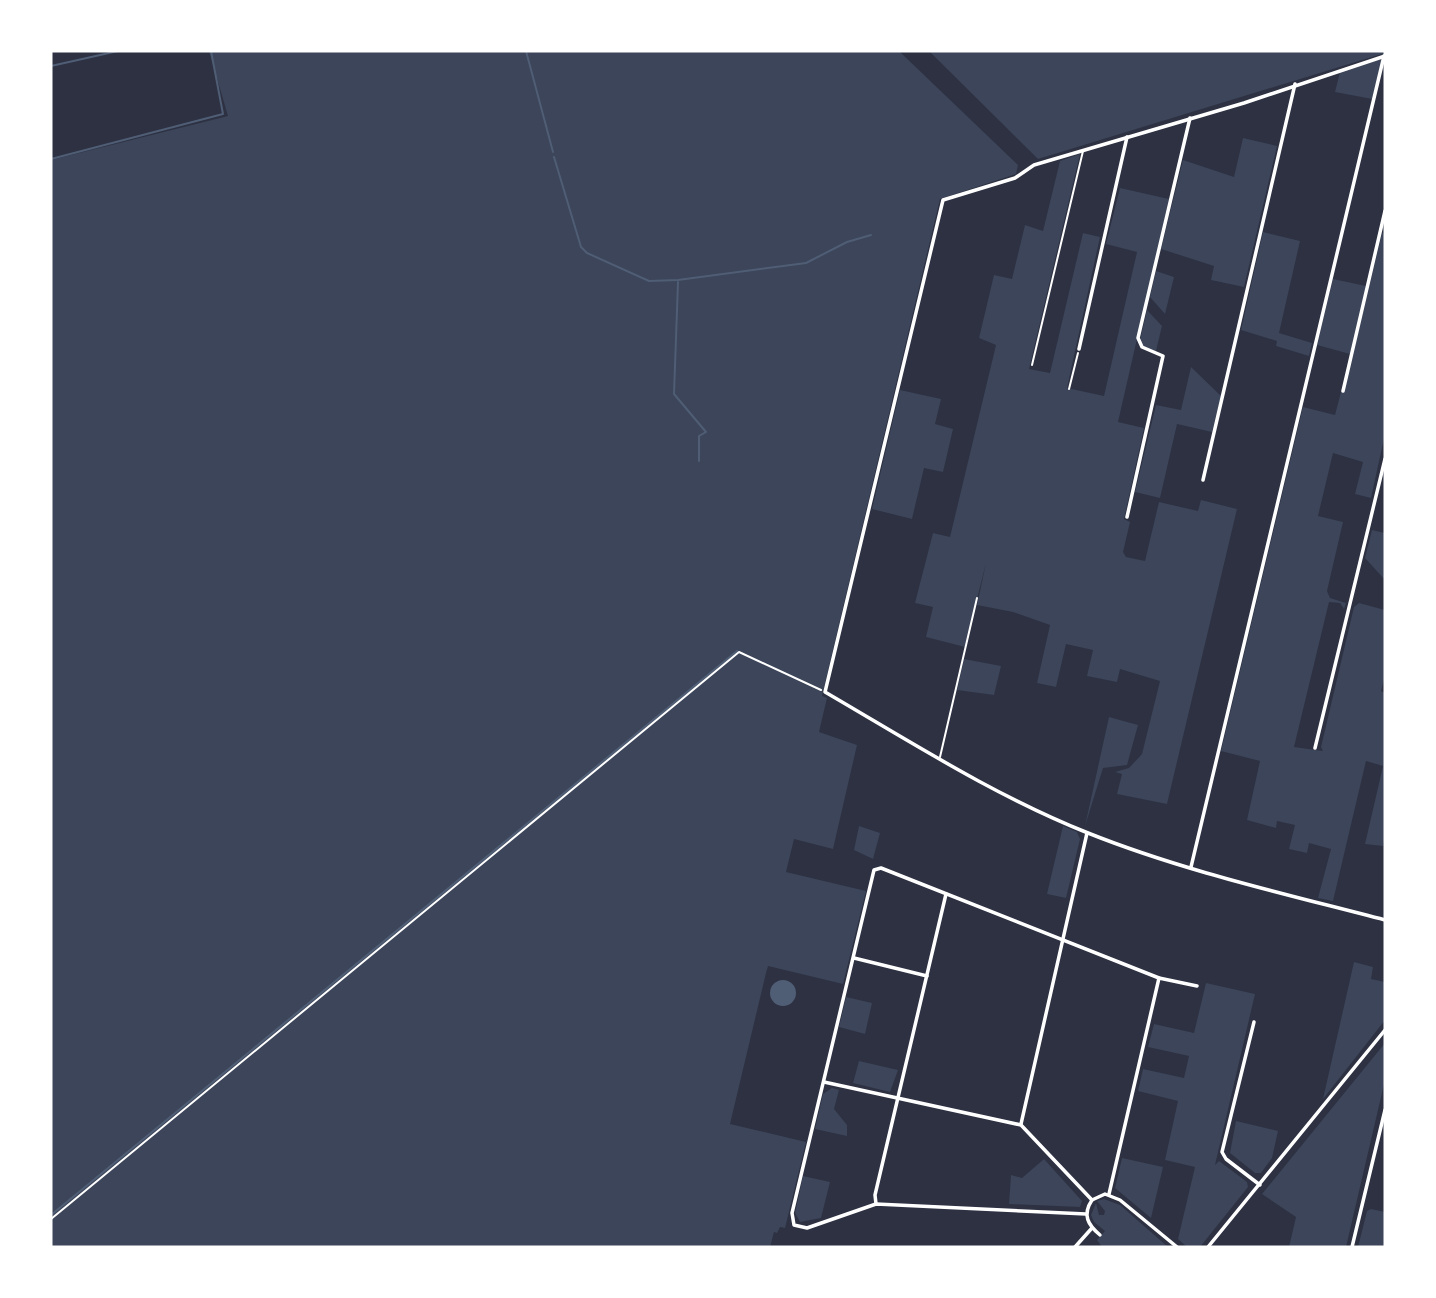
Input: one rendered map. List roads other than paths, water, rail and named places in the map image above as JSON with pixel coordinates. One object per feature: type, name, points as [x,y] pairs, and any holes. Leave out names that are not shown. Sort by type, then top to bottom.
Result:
[{"type":"street","points":[[1385,56],[1034,164],[1015,177],[943,201],[825,692],[1006,796],[1087,833],[1191,867],[1385,920]]},
{"type":"street","points":[[1191,867],[1385,56]]},
{"type":"street","points":[[1203,480],[1295,84]]},
{"type":"street","points":[[1127,517],[1163,356],[1142,347],[1138,338],[1190,118]]},
{"type":"street","points":[[1079,349],[1127,137]]},
{"type":"street","points":[[1343,391],[1385,211]]},
{"type":"street","points":[[1315,748],[1385,459]]},
{"type":"street","points":[[1021,1125],[1087,833]]},
{"type":"street","points":[[1086,1214],[876,1204],[807,1228],[796,1227],[792,1220],[874,870],[881,868],[1159,978],[1197,986]]},
{"type":"street","points":[[876,1204],[946,894]]},
{"type":"street","points":[[853,958],[927,976]]},
{"type":"street","points":[[1109,1194],[1159,978]]},
{"type":"street","points":[[1254,1022],[1222,1152],[1226,1159],[1260,1185]]},
{"type":"street","points":[[1208,1247],[1385,1031]]},
{"type":"street","points":[[824,1082],[1021,1125],[1092,1200]]},
{"type":"street","points":[[1352,1247],[1385,1110]]},
{"type":"street","points":[[1100,1235],[1092,1228],[1086,1214],[1092,1200],[1109,1194]]},
{"type":"street","points":[[1109,1194],[1177,1247]]},
{"type":"street","points":[[1075,1247],[1092,1228]]},
{"type":"lane","points":[[1032,365],[1083,150]]},
{"type":"lane","points":[[940,759],[977,598]]},
{"type":"waterway","points":[[51,66],[118,51]]},
{"type":"waterway","points":[[51,159],[223,114],[211,51]]},
{"type":"waterway","points":[[526,51],[553,152]]},
{"type":"waterway","points":[[554,157],[581,247],[587,253],[649,281],[678,280],[806,263],[847,242],[871,235]]},
{"type":"waterway","points":[[678,282],[674,394],[706,432],[699,436],[699,461]]},
{"type":"waterway","points":[[51,1215],[737,651]]}]
